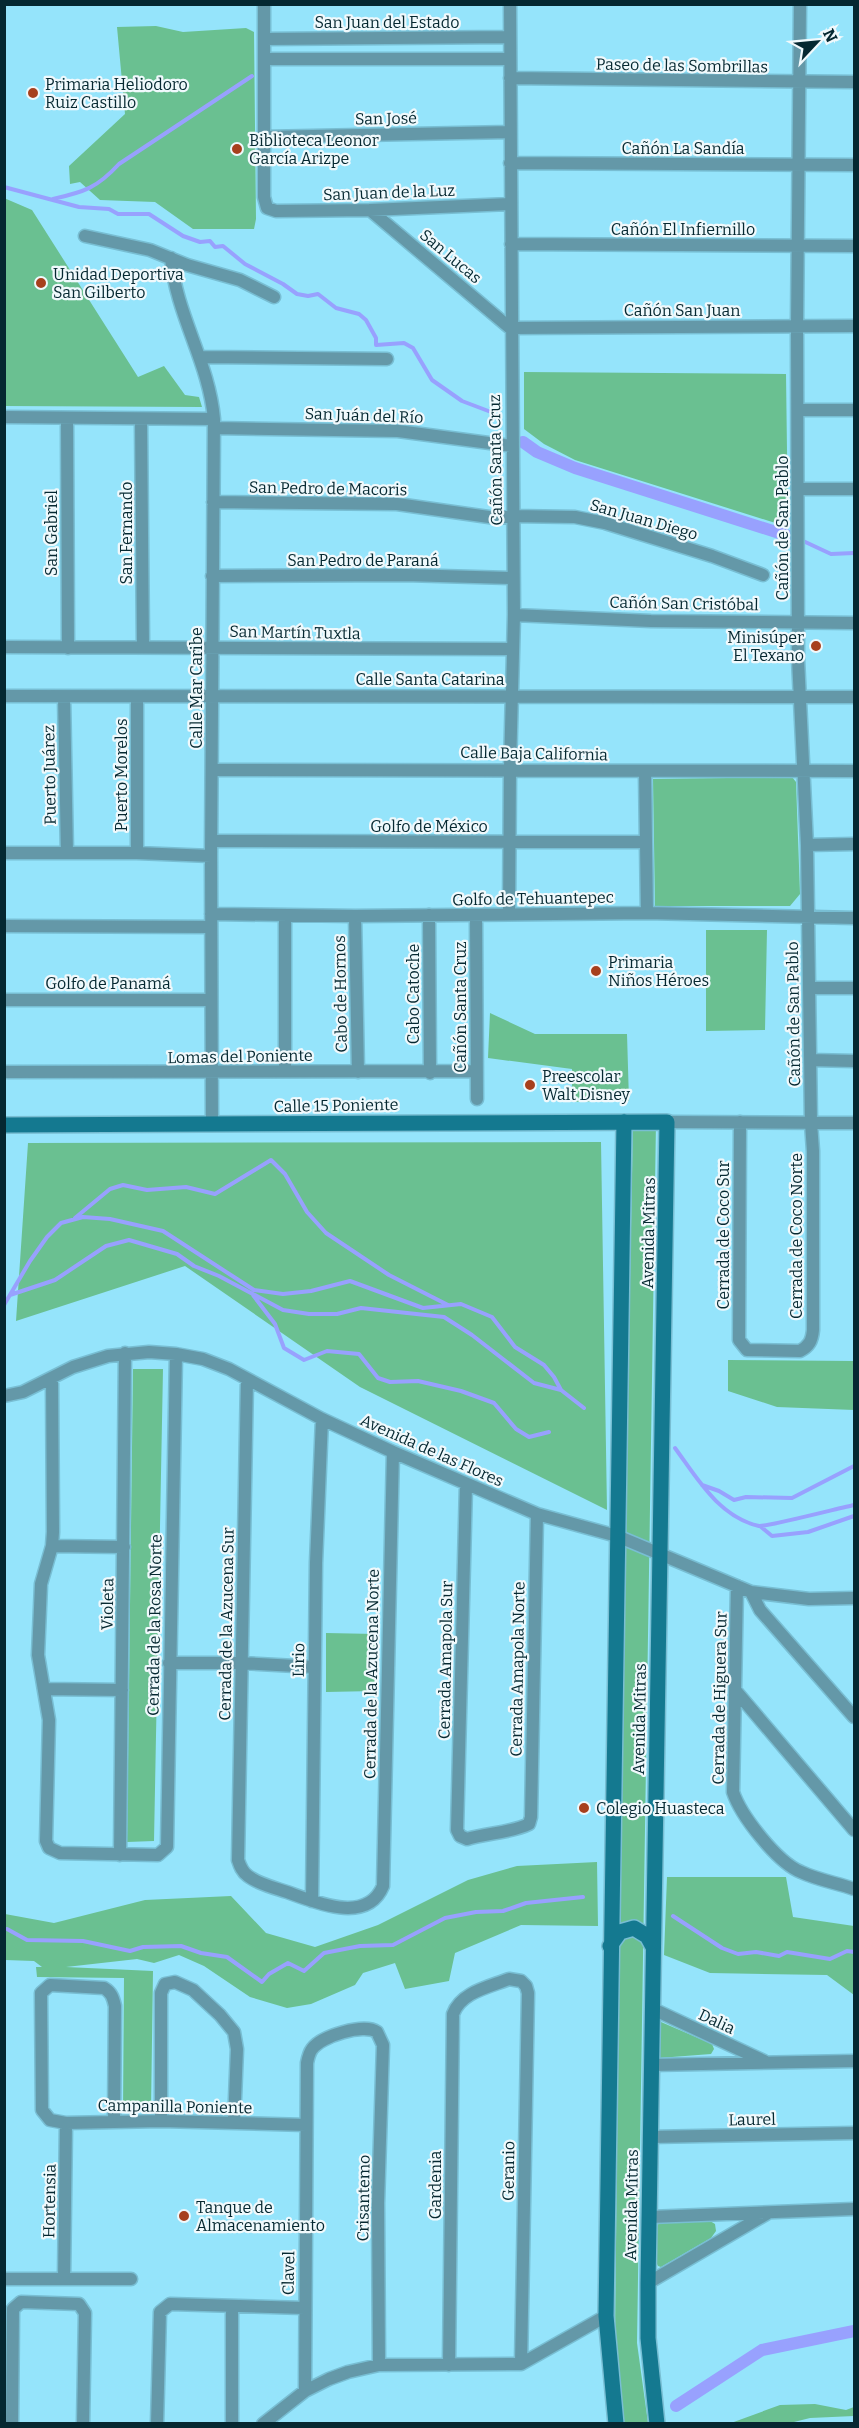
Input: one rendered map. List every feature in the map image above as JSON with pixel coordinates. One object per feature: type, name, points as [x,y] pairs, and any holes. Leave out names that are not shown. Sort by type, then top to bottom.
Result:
[{"type":"street","points":[[263,137],[264,4]]},
{"type":"street","name":"Cañón Santa Cruz","points":[[509,914],[514,615],[510,327],[510,4]]},
{"type":"street","name":"Cañón de San Pablo","points":[[800,4],[797,326],[799,697],[807,845],[811,1124]]},
{"type":"street","name":"San Juan del Estado","points":[[264,39],[510,37]]},
{"type":"street","points":[[264,59],[510,59]]},
{"type":"street","name":"Paseo de las Sombrillas","points":[[510,78],[855,82]]},
{"type":"street","name":"San José","points":[[263,137],[510,132]]},
{"type":"street","name":"San Juan de la Luz","points":[[263,137],[264,197],[267,208],[276,211],[511,204]]},
{"type":"street","name":"Cañón La Sandía","points":[[510,163],[855,165]]},
{"type":"street","name":"San Lucas","points":[[370,210],[510,327]]},
{"type":"street","points":[[85,236],[139,247],[240,280],[274,297]]},
{"type":"street","name":"Cañón El Infiernillo","points":[[511,244],[855,246]]},
{"type":"street","name":"Calle Mar Caribe","points":[[171,258],[172,276],[185,320],[201,357],[214,423],[212,1124]]},
{"type":"street","name":"Cañón San Juan","points":[[510,327],[855,326]]},
{"type":"street","points":[[201,357],[387,359]]},
{"type":"street","points":[[798,410],[855,410]]},
{"type":"street","name":"San Juán del Río","points":[[4,417],[141,419],[398,431],[512,446]]},
{"type":"street","name":"San Gabriel","points":[[67,418],[68,648]]},
{"type":"street","name":"San Fernando","points":[[141,419],[143,647]]},
{"type":"street","points":[[798,489],[855,489]]},
{"type":"street","name":"San Pedro de Macoris","points":[[213,502],[397,504],[496,518],[512,516]]},
{"type":"street","name":"San Juan Diego","points":[[512,516],[575,517],[598,521],[721,559],[763,575]]},
{"type":"street","name":"San Pedro de Paraná","points":[[212,576],[405,575],[513,578]]},
{"type":"street","name":"Cañón San Cristóbal","points":[[514,615],[651,621],[855,623]]},
{"type":"street","name":"San Martín Tuxtla","points":[[4,647],[512,649]]},
{"type":"street","name":"Calle Santa Catarina","points":[[4,696],[855,697]]},
{"type":"street","name":"Puerto Juárez","points":[[64,697],[67,853]]},
{"type":"street","name":"Puerto Morelos","points":[[137,697],[137,853]]},
{"type":"street","name":"Calle Baja California","points":[[213,770],[510,768],[645,771],[855,771]]},
{"type":"street","points":[[645,771],[647,913]]},
{"type":"street","name":"Golfo de México","points":[[212,841],[646,842]]},
{"type":"street","points":[[807,845],[855,844]]},
{"type":"street","points":[[4,853],[137,853],[211,856]]},
{"type":"street","name":"Golfo de Tehuantepec","points":[[211,914],[355,916],[647,913],[855,918]]},
{"type":"street","points":[[285,915],[285,1070]]},
{"type":"street","name":"Cabo Catoche","points":[[429,915],[430,1073]]},
{"type":"street","name":"Cañón Santa Cruz","points":[[476,915],[477,1099]]},
{"type":"street","name":"Cabo de Hornos","points":[[355,916],[358,1072]]},
{"type":"street","points":[[4,926],[211,927]]},
{"type":"street","points":[[809,988],[855,988]]},
{"type":"street","name":"Golfo de Panamá","points":[[4,1000],[211,1000]]},
{"type":"street","points":[[810,1060],[855,1061]]},
{"type":"street","name":"Lomas del Poniente","points":[[4,1072],[211,1073],[285,1070],[430,1073],[476,1071]]},
{"type":"street","name":"Avenida Mitras","points":[[616,2424],[606,2316],[624,1122]]},
{"type":"street","points":[[668,1122],[855,1123]]},
{"type":"street","name":"Calle 15 Poniente","points":[[4,1125],[668,1122]]},
{"type":"street","name":"Avenida Mitras","points":[[657,2424],[648,2338],[648,2283],[668,1122]]},
{"type":"street","name":"Cerrada de Coco Sur","points":[[740,1122],[739,1341],[747,1350],[792,1352],[807,1347]]},
{"type":"street","name":"Cerrada de Coco Norte","points":[[807,1347],[812,1339],[813,1330],[811,1124]]},
{"type":"street","name":"Avenida de las Flores","points":[[4,1396],[23,1392],[89,1360],[125,1353],[176,1354],[203,1359],[393,1452],[537,1514],[617,1536],[660,1552],[751,1592],[809,1599],[853,1600]]},
{"type":"street","name":"Violeta","points":[[120,1855],[125,1353]]},
{"type":"street","name":"Cerrada de la Rosa Norte","points":[[44,1689],[49,1733],[44,1833],[49,1848],[60,1853],[158,1855],[167,1847],[176,1354]]},
{"type":"street","points":[[52,1378],[52,1546],[41,1584],[38,1655],[44,1689],[122,1690]]},
{"type":"street","name":"Cerrada de la Azucena Sur","points":[[247,1379],[238,1860],[248,1876],[312,1901]]},
{"type":"street","name":"Lirio","points":[[312,1901],[314,1666],[318,1485],[322,1419]]},
{"type":"street","name":"Cerrada de la Azucena Norte","points":[[312,1901],[337,1908],[347,1908],[366,1903],[379,1896],[383,1886],[393,1452]]},
{"type":"street","name":"Cerrada Amapola Sur","points":[[466,1485],[457,1830],[460,1836],[467,1839],[529,1824]]},
{"type":"street","name":"Cerrada Amapola Norte","points":[[529,1824],[531,1817],[537,1514]]},
{"type":"street","points":[[52,1546],[124,1548]]},
{"type":"street","name":"Cerrada de Higuera Sur","points":[[736,1586],[734,1792],[737,1804],[783,1861],[801,1873],[855,1889]]},
{"type":"street","points":[[751,1592],[760,1610],[855,1717]]},
{"type":"street","points":[[169,1663],[314,1666]]},
{"type":"street","points":[[735,1690],[855,1830]]},
{"type":"street","points":[[610,1947],[620,1932],[634,1928],[647,1936],[653,1947]]},
{"type":"street","name":"Geranio","points":[[456,2005],[471,1995],[509,1979],[521,1981],[528,1993],[521,2364]]},
{"type":"street","points":[[161,2121],[161,1993],[165,1984],[175,1982],[187,1986],[220,2015],[234,2032],[237,2049],[234,2123]]},
{"type":"street","name":"Campanilla Poniente","points":[[114,2121],[115,2006],[110,1991],[97,1986],[50,1985],[41,1993],[42,2110],[50,2120],[66,2123],[161,2121],[306,2125]]},
{"type":"street","name":"Gardenia","points":[[449,2365],[453,2024],[456,2005]]},
{"type":"street","name":"Dalia","points":[[653,2009],[768,2063]]},
{"type":"street","name":"Crisantemo","points":[[312,2049],[329,2036],[366,2028],[377,2032],[383,2045],[378,2203],[378,2365]]},
{"type":"street","name":"Clavel","points":[[305,2391],[307,2062],[312,2049]]},
{"type":"street","name":"Dalia","points":[[652,2065],[855,2061]]},
{"type":"street","name":"Hortensia","points":[[64,2279],[66,2123]]},
{"type":"street","name":"Laurel","points":[[650,2137],[855,2133]]},
{"type":"street","points":[[650,2217],[855,2209]]},
{"type":"street","points":[[648,2283],[769,2212]]},
{"type":"street","points":[[4,2279],[131,2279]]},
{"type":"street","points":[[12,2424],[13,2309],[21,2302],[79,2304],[83,2308],[85,2313],[83,2424]]},
{"type":"street","points":[[157,2424],[160,2312],[164,2307],[170,2304],[304,2308]]},
{"type":"street","points":[[232,2306],[232,2424]]},
{"type":"street","points":[[264,2424],[305,2391],[329,2379],[378,2365],[521,2364],[606,2316]]},
{"type":"green space","points":[[156,26],[183,32],[246,28],[254,32],[256,219],[254,229],[193,229],[155,202],[100,200],[80,182],[70,184],[69,166],[125,114],[117,27]]},
{"type":"green space","name":"Unidad Deportiva San Gilberto","points":[[4,198],[32,210],[138,377],[164,366],[185,395],[199,397],[202,407],[5,406]]},
{"type":"green space","points":[[524,372],[786,374],[788,527],[575,460],[544,444],[524,429]]},
{"type":"green space","points":[[792,777],[796,782],[800,894],[790,906],[655,906],[653,779]]},
{"type":"green space","points":[[706,930],[767,930],[765,1030],[706,1031]]},
{"type":"green space","points":[[490,1013],[535,1034],[627,1034],[629,1101],[572,1102],[572,1069],[488,1058]]},
{"type":"green space","points":[[633,1122],[656,1122],[637,2343],[648,2423],[622,2424],[615,2341],[621,1757]]},
{"type":"green space","points":[[601,1142],[607,1510],[360,1387],[185,1266],[16,1321],[28,1143]]},
{"type":"green space","points":[[728,1360],[854,1361],[854,1410],[777,1407],[728,1391]]},
{"type":"green space","points":[[133,1369],[163,1369],[154,1841],[127,1842]]},
{"type":"green space","points":[[326,1633],[376,1634],[375,1691],[326,1692]]},
{"type":"green space","points":[[597,1862],[598,1926],[521,1925],[455,1953],[449,1981],[405,1989],[395,1963],[363,1973],[355,1985],[311,2004],[287,2008],[250,1997],[204,1966],[179,1955],[154,1963],[137,1959],[66,1967],[153,1971],[151,2109],[123,2111],[124,1978],[37,1977],[36,1967],[42,1967],[34,1961],[5,1960],[5,1914],[54,1923],[145,1900],[231,1896],[266,1933],[315,1947],[378,1925],[468,1880],[517,1866]]},
{"type":"green space","points":[[667,1877],[786,1877],[793,1917],[854,1926],[854,1995],[827,1975],[710,1973],[664,1955]]},
{"type":"green space","points":[[661,2022],[712,2044],[714,2049],[711,2054],[659,2058]]},
{"type":"green space","points":[[710,2221],[715,2224],[716,2231],[711,2238],[661,2267],[658,2266],[656,2228],[659,2223]]},
{"type":"green space","points":[[815,2404],[846,2410],[854,2407],[854,2416],[810,2418],[790,2423],[731,2423],[780,2405]]},
{"type":"waterway","points":[[53,199],[97,184],[119,164],[252,76]]},
{"type":"waterway","points":[[4,187],[79,207],[109,209],[118,214],[149,214],[183,236],[200,242],[210,241],[215,247],[223,246],[245,264],[297,294],[308,296],[318,294],[336,308],[359,314],[366,320],[376,338],[376,345],[404,343],[413,348],[432,380],[462,401],[491,412]]},
{"type":"waterway","points":[[523,442],[537,452],[575,468],[798,539]]},
{"type":"waterway","points":[[801,540],[831,554],[854,553]]},
{"type":"waterway","points":[[75,1218],[110,1189],[123,1185],[147,1190],[186,1187],[215,1194],[271,1160],[285,1174],[307,1212],[326,1233],[389,1275],[448,1305]]},
{"type":"waterway","points":[[4,1305],[30,1261],[47,1237],[61,1223],[83,1217],[110,1219],[163,1231],[254,1290],[283,1294],[311,1291],[350,1281],[423,1308],[461,1304],[492,1317],[515,1347],[544,1365],[561,1390],[584,1408]]},
{"type":"waterway","points":[[10,1295],[55,1280],[106,1246],[129,1240],[177,1254],[194,1266],[219,1276],[283,1310],[309,1314],[337,1314],[361,1308],[444,1317],[472,1335],[534,1383],[561,1390]]},
{"type":"waterway","points":[[253,1295],[275,1324],[284,1348],[304,1360],[327,1351],[359,1354],[378,1378],[390,1382],[418,1381],[461,1391],[494,1403],[516,1429],[529,1437],[549,1432]]},
{"type":"waterway","points":[[675,1448],[710,1495],[732,1514],[759,1526],[854,1505]]},
{"type":"waterway","points":[[702,1485],[734,1500],[746,1497],[792,1498],[854,1466]]},
{"type":"waterway","points":[[760,1526],[772,1536],[808,1532],[854,1516]]},
{"type":"waterway","points":[[7,1929],[27,1940],[83,1941],[130,1951],[143,1947],[181,1946],[201,1953],[227,1957],[262,1982],[269,1974],[288,1963],[304,1971],[324,1953],[360,1946],[393,1945],[445,1918],[476,1912],[503,1911],[526,1903],[583,1897]]},
{"type":"waterway","points":[[673,1916],[722,1948],[738,1954],[756,1952],[779,1956],[787,1952],[830,1959],[847,1951],[854,1952]]},
{"type":"waterway","points":[[676,2406],[762,2350],[854,2331]]},
{"type":"place","name":"Primaria Heliodoro Ruiz Castillo","points":[[33,93]]},
{"type":"place","name":"Biblioteca Leonor García Arizpe","points":[[237,149]]},
{"type":"place","name":"Unidad Deportiva San Gilberto","points":[[41,283]]},
{"type":"place","name":"Minisúper El Texano","points":[[816,646]]},
{"type":"place","name":"Primaria Niños Héroes","points":[[596,971]]},
{"type":"place","name":"Preescolar Walt Disney","points":[[530,1085]]},
{"type":"place","name":"Colegio Huasteca","points":[[584,1808]]},
{"type":"place","name":"Tanque de Almacenamiento","points":[[184,2216]]}]
